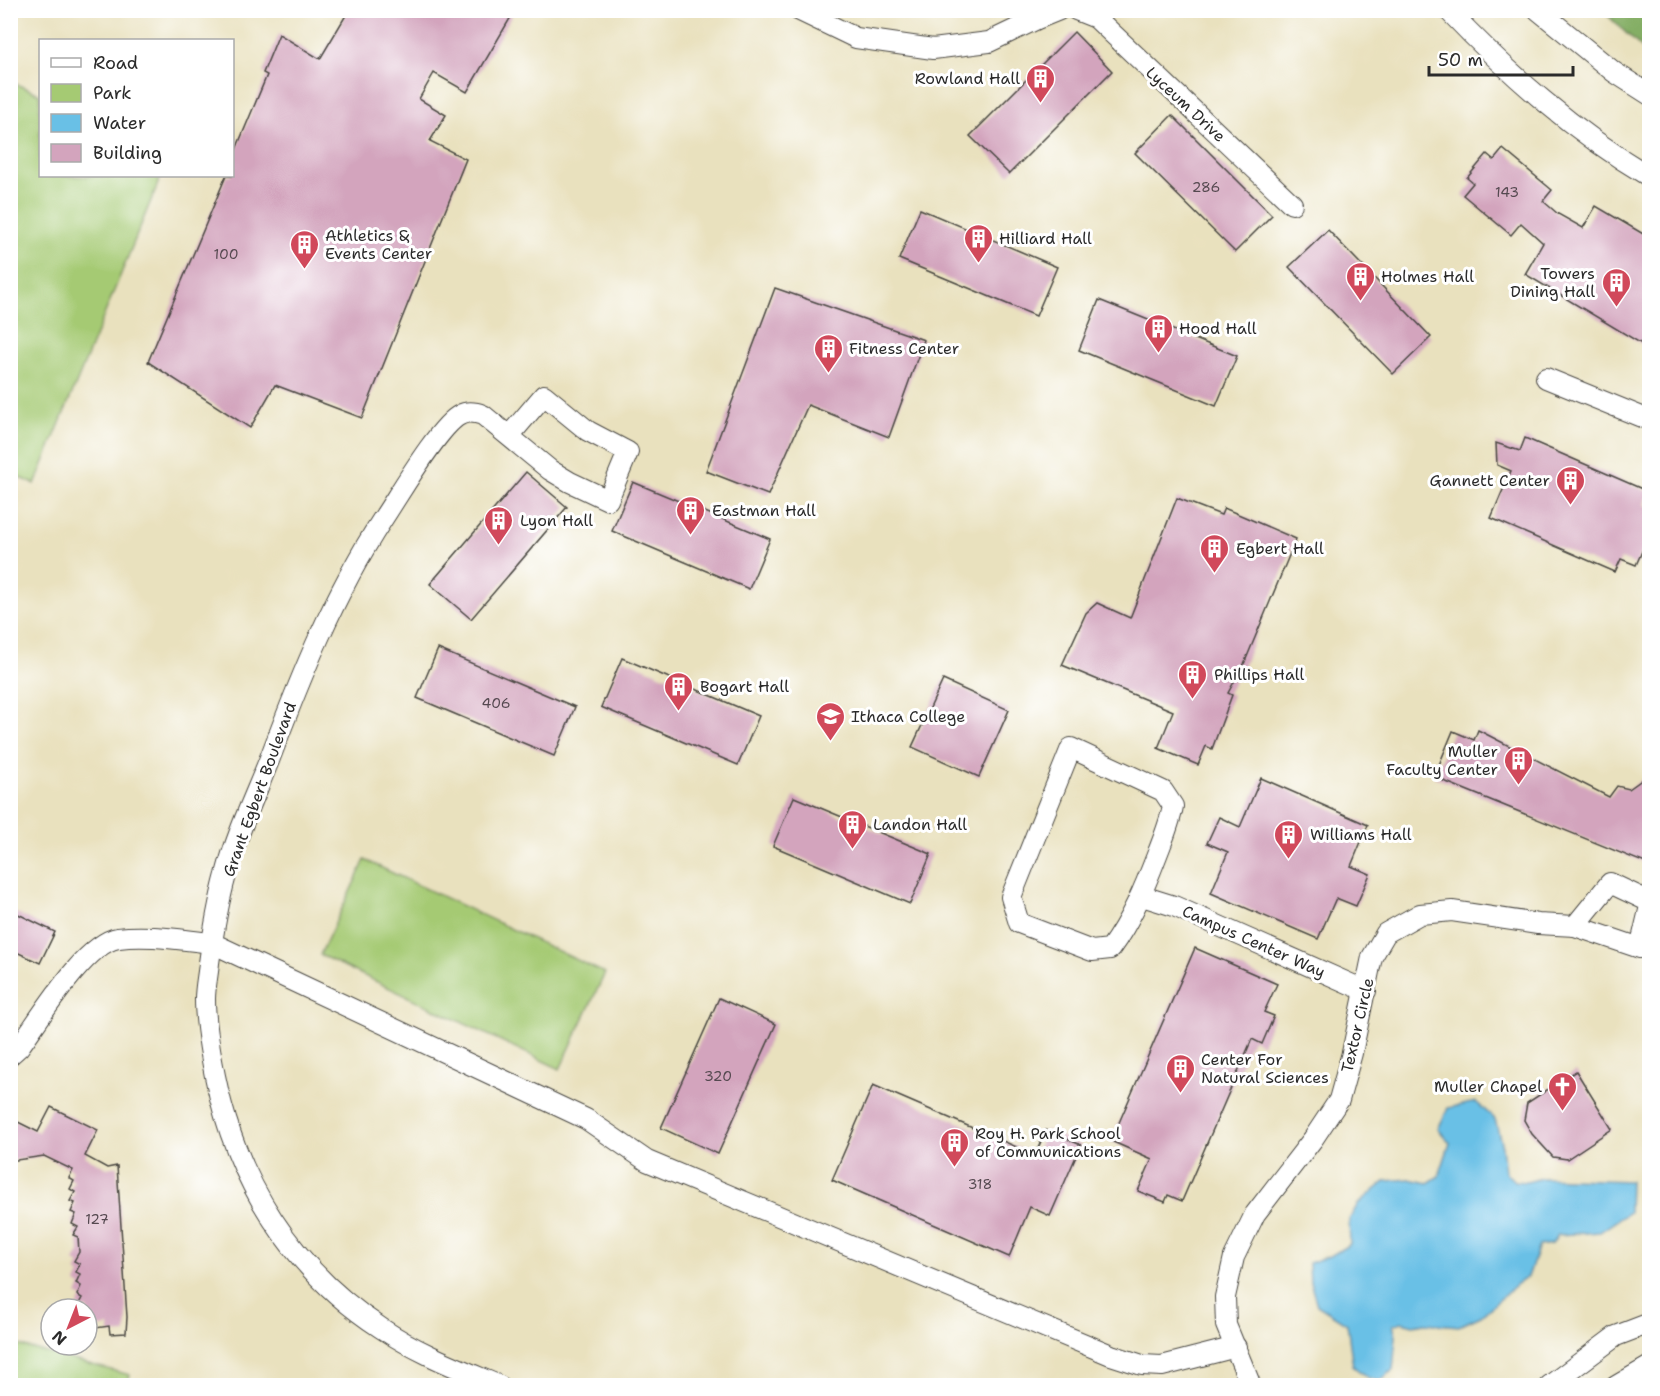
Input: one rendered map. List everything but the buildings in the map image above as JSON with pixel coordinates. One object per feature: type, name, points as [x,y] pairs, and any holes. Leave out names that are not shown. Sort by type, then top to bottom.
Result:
[{"type":"street","points":[[798,10],[856,38],[933,49],[989,42],[1059,10]]},
{"type":"street","name":"Lyceum Drive","points":[[1076,10],[1096,18],[1292,204]]},
{"type":"street","points":[[1448,10],[1498,62],[1542,101],[1579,131],[1650,177]]},
{"type":"street","points":[[1538,10],[1614,72],[1650,95]]},
{"type":"street","points":[[1546,378],[1644,418],[1650,418]]},
{"type":"street","name":"Grant Egbert Boulevard","points":[[500,1386],[435,1358],[382,1329],[319,1278],[300,1258],[268,1215],[232,1140],[209,1047],[205,999],[212,942],[226,874],[294,694],[330,613],[371,538],[414,470],[447,425],[457,416],[474,412],[483,415],[550,470],[608,500],[628,452],[588,431],[544,395],[509,436]]},
{"type":"street","points":[[1071,748],[1163,791],[1173,806],[1171,820],[1142,896],[1125,928],[1110,949],[1092,951],[1019,923],[1011,897],[1071,748]]},
{"type":"street","name":"Textor Circle","points":[[1251,1386],[1226,1325],[1225,1297],[1234,1257],[1255,1214],[1313,1140],[1339,1101],[1352,1053],[1372,957],[1386,933],[1420,915],[1452,911],[1538,924],[1575,926],[1640,948],[1650,904],[1610,883],[1575,926]]},
{"type":"street","name":"Campus Center Way","points":[[1142,896],[1174,906],[1366,991]]},
{"type":"street","points":[[10,1055],[19,1047],[72,972],[96,950],[116,939],[152,938],[212,942],[586,1119],[647,1161],[1111,1355],[1143,1365],[1162,1366],[1236,1347]]},
{"type":"street","points":[[1549,1386],[1616,1336],[1650,1323]]},
{"type":"street","points":[[1616,1386],[1650,1366]]},
{"type":"green space","points":[[1603,11],[1649,11],[1649,55]]},
{"type":"green space","points":[[11,82],[39,94],[39,177],[161,177],[35,484],[11,474]]},
{"type":"green space","points":[[365,860],[605,973],[560,1069],[320,955]]},
{"type":"green space","points":[[10,1343],[39,1351],[39,1357],[62,1357],[130,1375],[127,1385],[11,1385]]},
{"type":"water","points":[[1476,1102],[1495,1119],[1505,1172],[1514,1181],[1527,1182],[1542,1178],[1630,1181],[1629,1212],[1600,1232],[1558,1235],[1552,1244],[1539,1246],[1528,1277],[1481,1316],[1459,1326],[1425,1323],[1413,1325],[1402,1322],[1393,1325],[1396,1336],[1393,1370],[1381,1380],[1368,1378],[1353,1366],[1347,1324],[1317,1305],[1310,1282],[1309,1263],[1332,1255],[1350,1244],[1349,1220],[1358,1204],[1386,1181],[1409,1179],[1428,1183],[1439,1176],[1450,1143],[1438,1129],[1448,1108]]},
{"type":"place","name":"Rowland Hall","points":[[1041,104]]},
{"type":"place","name":"Hilliard Hall","points":[[978,264]]},
{"type":"place","name":"Athletics & Events Center","points":[[304,270]]},
{"type":"place","name":"Holmes Hall","points":[[1360,302]]},
{"type":"place","name":"Towers Dining Hall","points":[[1616,308]]},
{"type":"place","name":"Hood Hall","points":[[1158,354]]},
{"type":"place","name":"Fitness Center","points":[[828,374]]},
{"type":"place","name":"Gannett Center","points":[[1571,506]]},
{"type":"place","name":"Eastman Hall","points":[[691,536]]},
{"type":"place","name":"Lyon Hall","points":[[499,546]]},
{"type":"place","name":"Egbert Hall","points":[[1215,574]]},
{"type":"place","name":"Phillips Hall","points":[[1193,700]]},
{"type":"place","name":"Bogart Hall","points":[[679,712]]},
{"type":"place","name":"Ithaca College","points":[[830,742]]},
{"type":"place","name":"Muller Faculty Center","points":[[1519,786]]},
{"type":"place","name":"Landon Hall","points":[[852,850]]},
{"type":"place","name":"Williams Hall","points":[[1289,860]]},
{"type":"place","name":"Center For Natural Sciences","points":[[1180,1094]]},
{"type":"place","name":"Muller Chapel","points":[[1563,1112]]},
{"type":"place","name":"Roy H. Park School of Communications","points":[[954,1168]]}]
